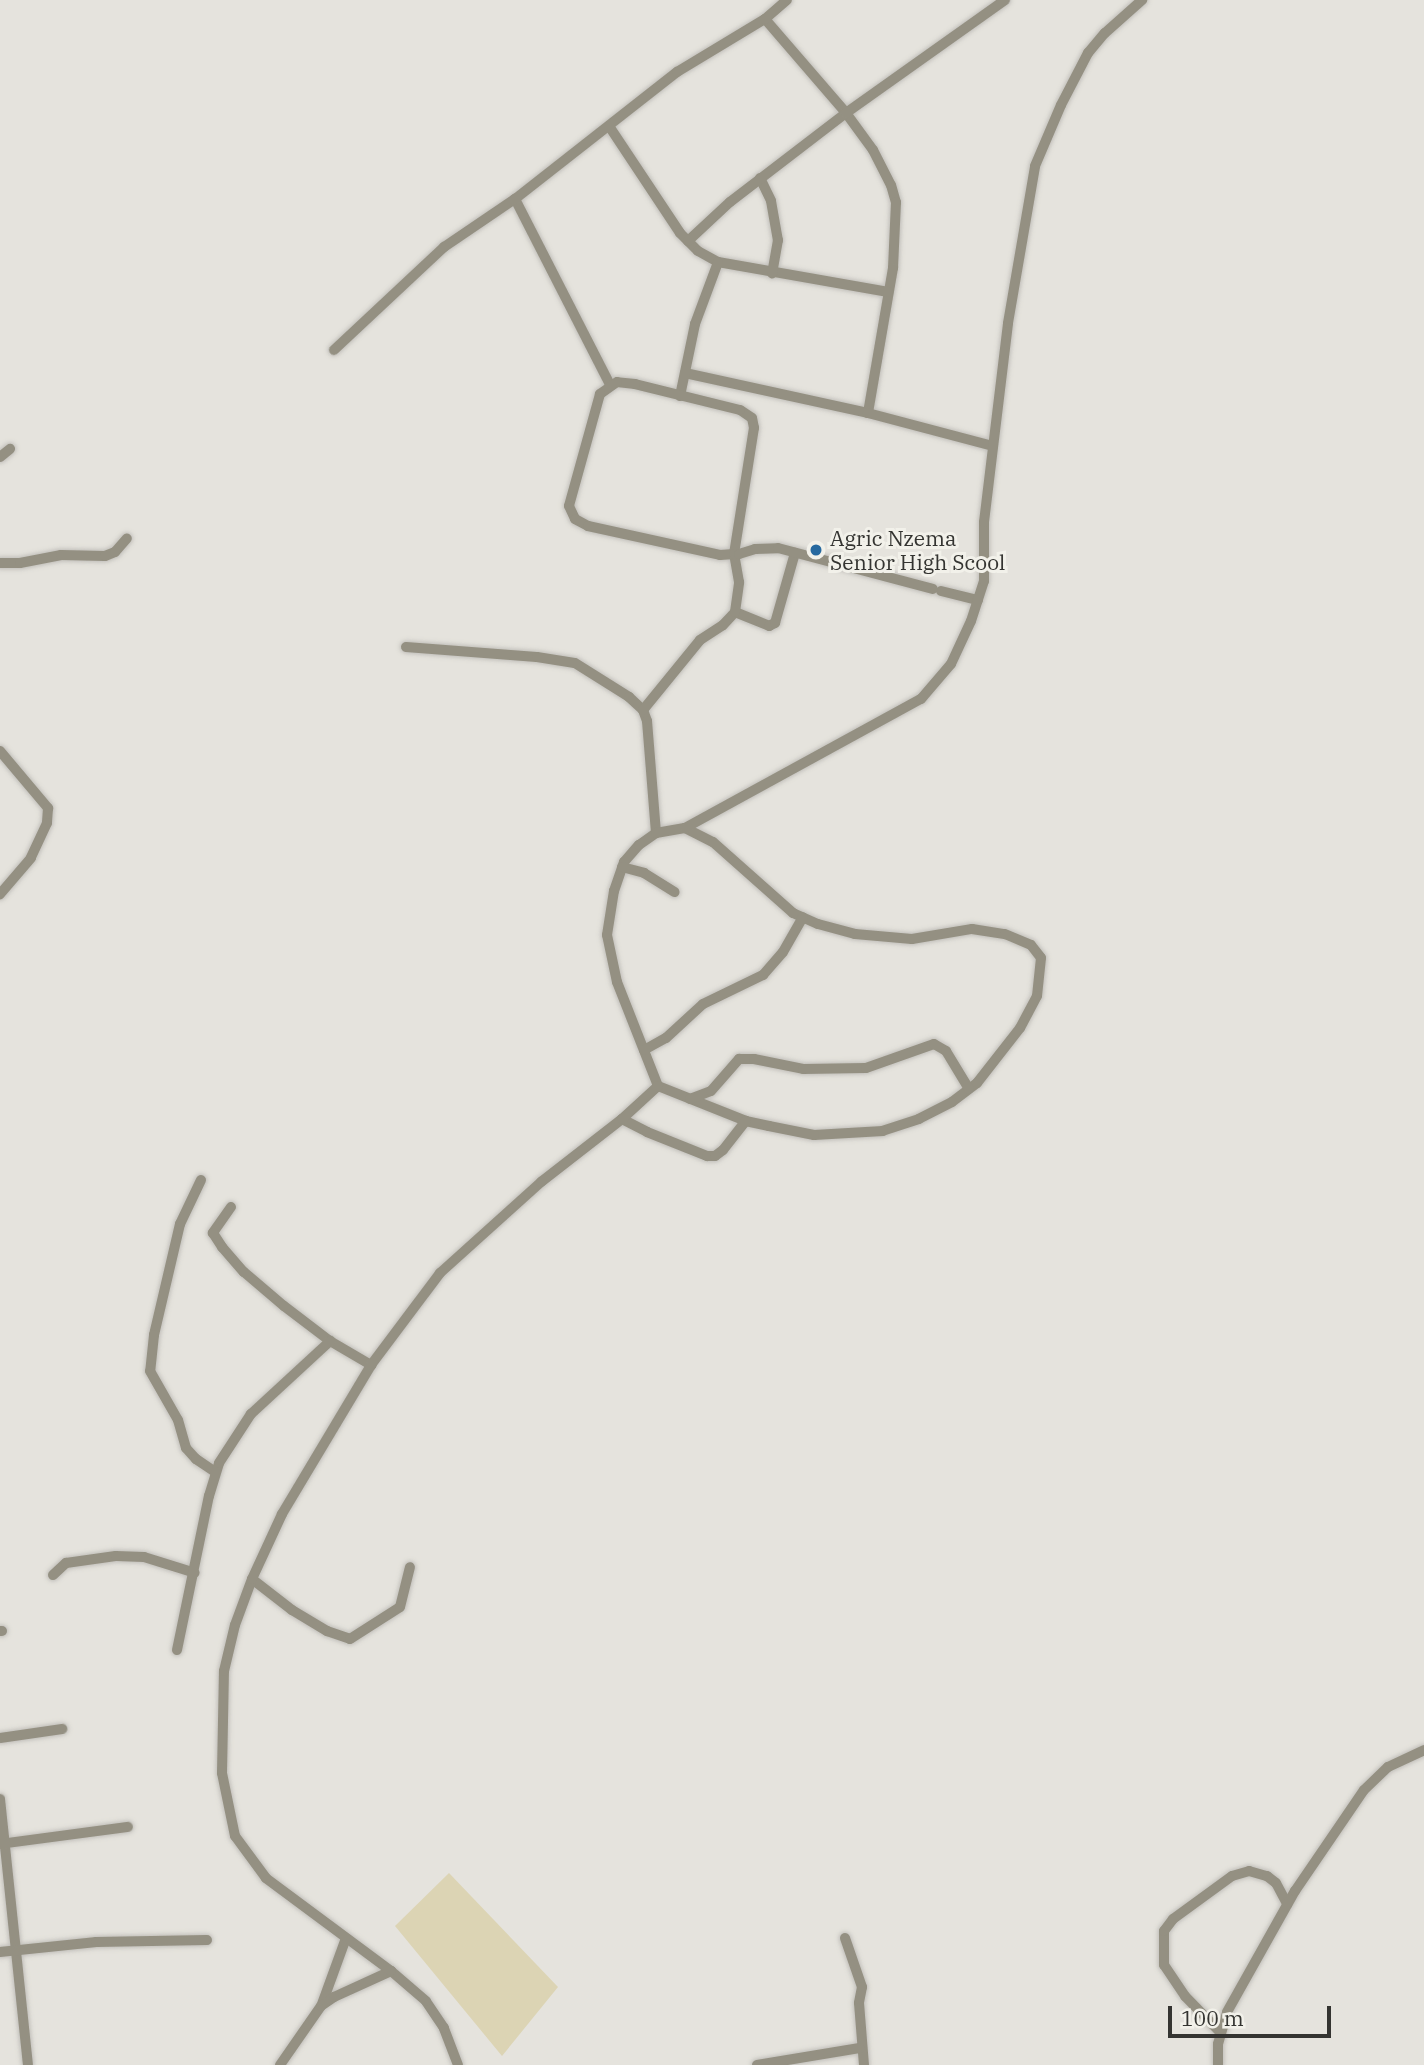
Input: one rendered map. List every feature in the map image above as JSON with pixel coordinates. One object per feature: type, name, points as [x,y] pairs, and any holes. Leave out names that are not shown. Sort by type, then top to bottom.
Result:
[{"type":"street","points":[[334,350],[444,247],[515,200],[677,72],[765,19],[787,0]]},
{"type":"street","points":[[688,241],[720,210],[760,178],[1005,0]]},
{"type":"street","points":[[685,828],[713,842],[793,913],[803,917],[855,934],[912,939],[972,929],[1005,934],[1031,945],[1041,958],[1037,996],[1020,1028],[968,1089],[953,1102],[919,1119],[883,1131],[814,1135],[746,1121],[658,1086],[617,982],[607,935],[614,891],[622,867],[639,845],[656,834],[685,828],[921,699],[951,664],[984,581],[984,522],[1008,323],[1035,166],[1061,105],[1088,53],[1105,33],[1142,0]]},
{"type":"street","points":[[765,19],[846,113],[883,168],[896,202],[893,268],[868,413]]},
{"type":"street","points":[[609,126],[654,199],[688,241],[718,262],[888,292]]},
{"type":"street","points":[[760,178],[771,201],[778,240],[772,273]]},
{"type":"street","points":[[515,200],[610,385]]},
{"type":"street","points":[[680,396],[695,324],[718,262]]},
{"type":"street","points":[[685,373],[868,413],[993,446]]},
{"type":"street","points":[[643,710],[700,640],[723,625],[735,612],[739,582],[734,554],[754,428],[752,418],[740,410],[617,382],[600,394],[569,506],[575,519],[588,526],[720,555],[734,554],[755,549],[778,548],[978,600]]},
{"type":"street","points":[[0,457],[10,449]]},
{"type":"street","points":[[0,563],[20,563],[61,555],[105,556],[116,552],[127,538]]},
{"type":"street","points":[[735,612],[769,626],[775,622],[795,553]]},
{"type":"street","points":[[406,647],[537,657],[575,663],[629,696],[643,710],[649,734],[656,834]]},
{"type":"street","points":[[0,751],[48,808],[47,824],[31,858],[0,894]]},
{"type":"street","points":[[622,867],[644,873],[674,892]]},
{"type":"street","points":[[643,1050],[666,1038],[703,1004],[763,975],[783,952],[803,917]]},
{"type":"street","points":[[690,1100],[711,1091],[739,1059],[754,1059],[803,1069],[866,1068],[934,1044],[946,1051],[968,1089]]},
{"type":"street","points":[[458,2065],[450,2040],[437,2014],[391,1971],[266,1878],[235,1836],[222,1773],[224,1671],[252,1579],[282,1514],[371,1365],[440,1273],[541,1182],[622,1119],[658,1086]]},
{"type":"street","points":[[622,1119],[707,1156],[715,1156],[723,1150],[746,1121]]},
{"type":"street","points":[[201,1180],[180,1224],[153,1335],[150,1371],[178,1420],[186,1448],[196,1460],[215,1472]]},
{"type":"street","points":[[231,1207],[213,1233],[222,1248],[244,1272],[330,1341],[371,1365]]},
{"type":"street","points":[[177,1650],[215,1472],[251,1414],[330,1341]]},
{"type":"street","points":[[53,1575],[66,1563],[117,1556],[144,1557],[195,1573]]},
{"type":"street","points":[[252,1579],[304,1617],[338,1637],[350,1639],[400,1607],[410,1567]]},
{"type":"street","points":[[0,1738],[62,1729]]},
{"type":"street","points":[[1218,2065],[1220,2032],[1238,1990],[1287,1904],[1364,1790],[1388,1767],[1424,1750]]},
{"type":"street","points":[[0,1799],[2,1844],[29,2065]]},
{"type":"street","points":[[2,1844],[128,1827]]},
{"type":"street","points":[[1220,2032],[1185,1996],[1164,1965],[1164,1931],[1173,1919],[1232,1876],[1249,1871],[1267,1876],[1276,1883],[1287,1904]]},
{"type":"street","points":[[280,2065],[321,2006],[346,1938]]},
{"type":"street","points":[[845,1938],[862,1987],[859,2003],[860,2048],[864,2065]]},
{"type":"street","points":[[0,1952],[96,1942],[207,1940]]},
{"type":"street","points":[[321,2006],[334,1997],[391,1971]]},
{"type":"street","points":[[757,2065],[860,2048]]},
{"type":"shaded area","points":[[449,1873],[558,1987],[502,2056],[395,1926]]},
{"type":"place","name":"Agric Nzema Senior High Scool","points":[[816,550]]}]
